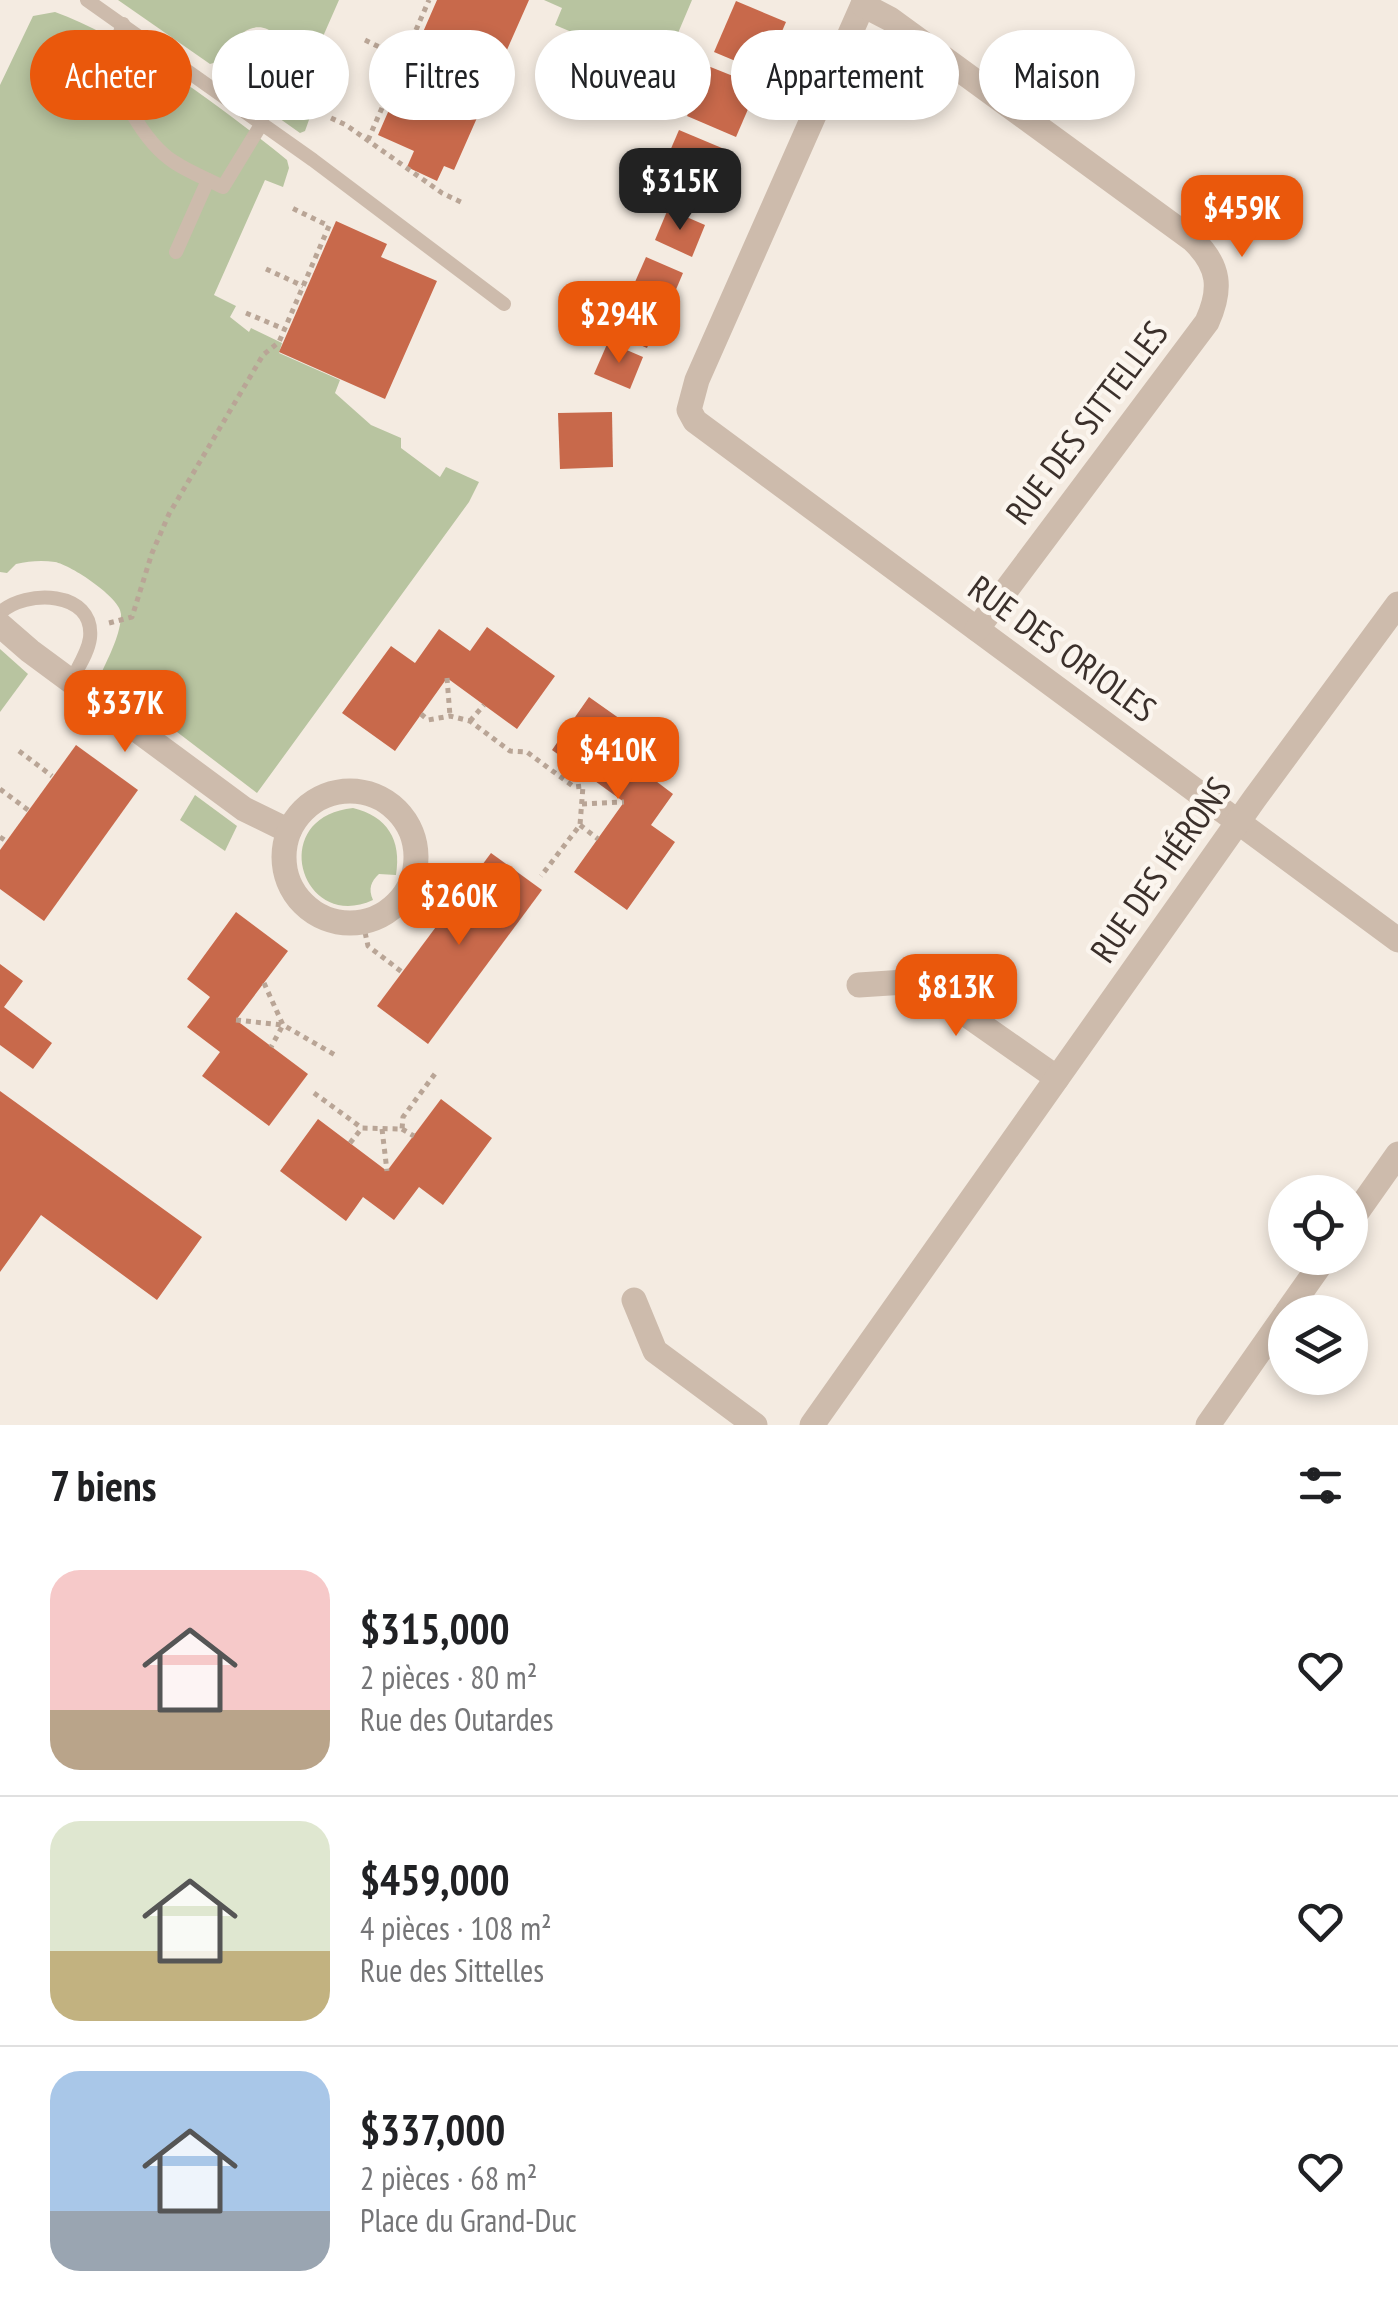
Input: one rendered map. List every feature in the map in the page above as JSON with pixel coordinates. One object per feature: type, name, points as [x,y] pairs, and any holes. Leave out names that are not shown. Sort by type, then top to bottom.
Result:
[{"type":"street","name":"RUE DES ORIOLES","points":[[864,2],[704,362],[689,410],[695,422],[1398,940]]},
{"type":"street","name":"RUE DES SITTELLES","points":[[864,2],[1193,240],[1212,260],[1217,272],[1216,297],[1208,322],[977,629]]},
{"type":"street","name":"RUE DES HÉRONS","points":[[812,1425],[1238,822],[1398,604]]},
{"type":"street","points":[[0,624],[244,809],[289,831]]},
{"type":"street","points":[[349,790],[373,795],[394,807],[409,826],[416,848],[416,869],[408,891],[393,908],[362,923],[325,919],[297,896],[284,864],[289,831],[300,813],[327,795],[349,790]]},
{"type":"street","points":[[859,985],[905,982],[928,987],[1057,1078]]},
{"type":"street","points":[[1368,1196],[1398,1154]]},
{"type":"street","points":[[634,1300],[656,1351],[755,1425]]},
{"type":"street","points":[[1208,1425],[1268,1340]]},
{"type":"lane","points":[[87,0],[504,304]]},
{"type":"lane","points":[[123,24],[114,54],[116,70],[134,118],[170,160],[224,187],[262,124]]},
{"type":"lane","points":[[176,252],[208,180]]},
{"type":"lane","points":[[0,613],[25,600],[60,599],[80,609],[90,628],[86,652],[71,681]]},
{"type":"path","points":[[419,30],[429,0]]},
{"type":"path","points":[[365,40],[369,42]]},
{"type":"path","points":[[334,120],[465,204]]},
{"type":"path","points":[[368,140],[379,120]]},
{"type":"path","points":[[90,628],[132,617],[168,514],[197,471],[206,446],[228,410],[263,355],[278,342],[290,322],[329,226],[292,208]]},
{"type":"path","points":[[266,269],[302,291]]},
{"type":"path","points":[[246,313],[284,330]]},
{"type":"path","points":[[447,678],[450,716]]},
{"type":"path","points":[[470,722],[484,705]]},
{"type":"path","points":[[422,714],[428,720],[450,716],[470,722],[510,751],[527,752],[574,787],[583,786]]},
{"type":"path","points":[[19,750],[52,776]]},
{"type":"path","points":[[542,876],[580,825],[583,786],[589,776]]},
{"type":"path","points":[[0,789],[28,810]]},
{"type":"path","points":[[582,804],[624,802]]},
{"type":"path","points":[[580,825],[598,839]]},
{"type":"path","points":[[416,869],[433,872],[462,891]]},
{"type":"path","points":[[362,923],[368,946],[402,972]]},
{"type":"path","points":[[264,983],[283,1025]]},
{"type":"path","points":[[236,1020],[283,1025],[335,1055]]},
{"type":"path","points":[[272,1046],[283,1025]]},
{"type":"path","points":[[402,1129],[403,1117],[437,1071]]},
{"type":"path","points":[[314,1093],[362,1128],[402,1129],[414,1136]]},
{"type":"path","points":[[350,1143],[362,1128]]},
{"type":"path","points":[[382,1128],[387,1171]]},
{"type":"green space","points":[[118,0],[339,0],[326,30],[212,30],[210,64],[192,51],[192,30],[161,30]]},
{"type":"green space","points":[[544,0],[692,0],[679,30],[567,30],[555,25],[562,8]]},
{"type":"green space","points":[[55,12],[96,30],[30,30],[30,120],[192,120],[192,89],[212,103],[212,120],[235,120],[287,160],[289,168],[283,187],[265,180],[214,295],[236,306],[230,317],[249,332],[251,328],[282,343],[279,353],[340,380],[335,393],[371,425],[401,438],[401,448],[440,477],[446,467],[479,482],[469,502],[257,793],[101,674],[117,637],[121,614],[104,591],[55,562],[21,563],[7,573],[0,572],[0,85],[33,16]]},
{"type":"green space","points":[[282,120],[309,120],[300,133]]},
{"type":"green space","points":[[0,649],[28,674],[0,712]]},
{"type":"green space","points":[[195,795],[237,826],[225,851],[180,820]]},
{"type":"green space","points":[[353,808],[375,817],[390,831],[397,862],[396,875],[379,874],[374,879],[373,900],[348,906],[327,901],[312,888],[303,870],[302,850],[309,831],[326,816]]},
{"type":"building","points":[[437,0],[529,0],[515,32],[424,30]]},
{"type":"building","points":[[736,1],[786,22],[783,30],[731,30],[731,59],[714,52]]},
{"type":"building","points":[[711,67],[731,75],[731,120],[743,120],[736,137],[696,120],[711,120]]},
{"type":"building","points":[[385,120],[476,120],[454,170],[444,166],[437,181],[407,167],[414,151],[378,135]]},
{"type":"building","points":[[679,130],[729,151],[707,201],[657,181]]},
{"type":"building","points":[[668,209],[705,225],[692,257],[655,240]]},
{"type":"building","points":[[336,221],[387,244],[381,257],[437,281],[385,399],[279,352]]},
{"type":"building","points":[[646,257],[683,273],[672,299],[635,282]]},
{"type":"building","points":[[620,286],[665,306],[647,348],[615,334],[627,307],[614,301]]},
{"type":"building","points":[[608,342],[643,357],[630,389],[594,374]]},
{"type":"building","points":[[612,412],[613,467],[560,469],[558,413]]},
{"type":"building","points":[[487,627],[555,676],[517,729],[447,678],[395,751],[342,713],[391,646],[415,663],[439,629],[470,651]]},
{"type":"building","points":[[589,697],[657,745],[640,769],[673,794],[651,825],[675,842],[627,910],[574,872],[624,802],[552,750]]},
{"type":"building","points":[[76,745],[138,790],[44,921],[0,889],[0,850]]},
{"type":"building","points":[[491,853],[542,890],[428,1044],[377,1006]]},
{"type":"building","points":[[236,912],[288,951],[236,1020],[308,1074],[269,1126],[202,1076],[220,1052],[187,1027],[210,997],[187,979]]},
{"type":"building","points":[[0,964],[23,981],[4,1007],[52,1043],[33,1069],[0,1045]]},
{"type":"building","points":[[0,1091],[202,1237],[157,1300],[41,1215],[0,1272]]},
{"type":"building","points":[[441,1099],[492,1138],[443,1205],[419,1187],[394,1220],[363,1197],[346,1221],[280,1171],[318,1119],[387,1171]]}]
